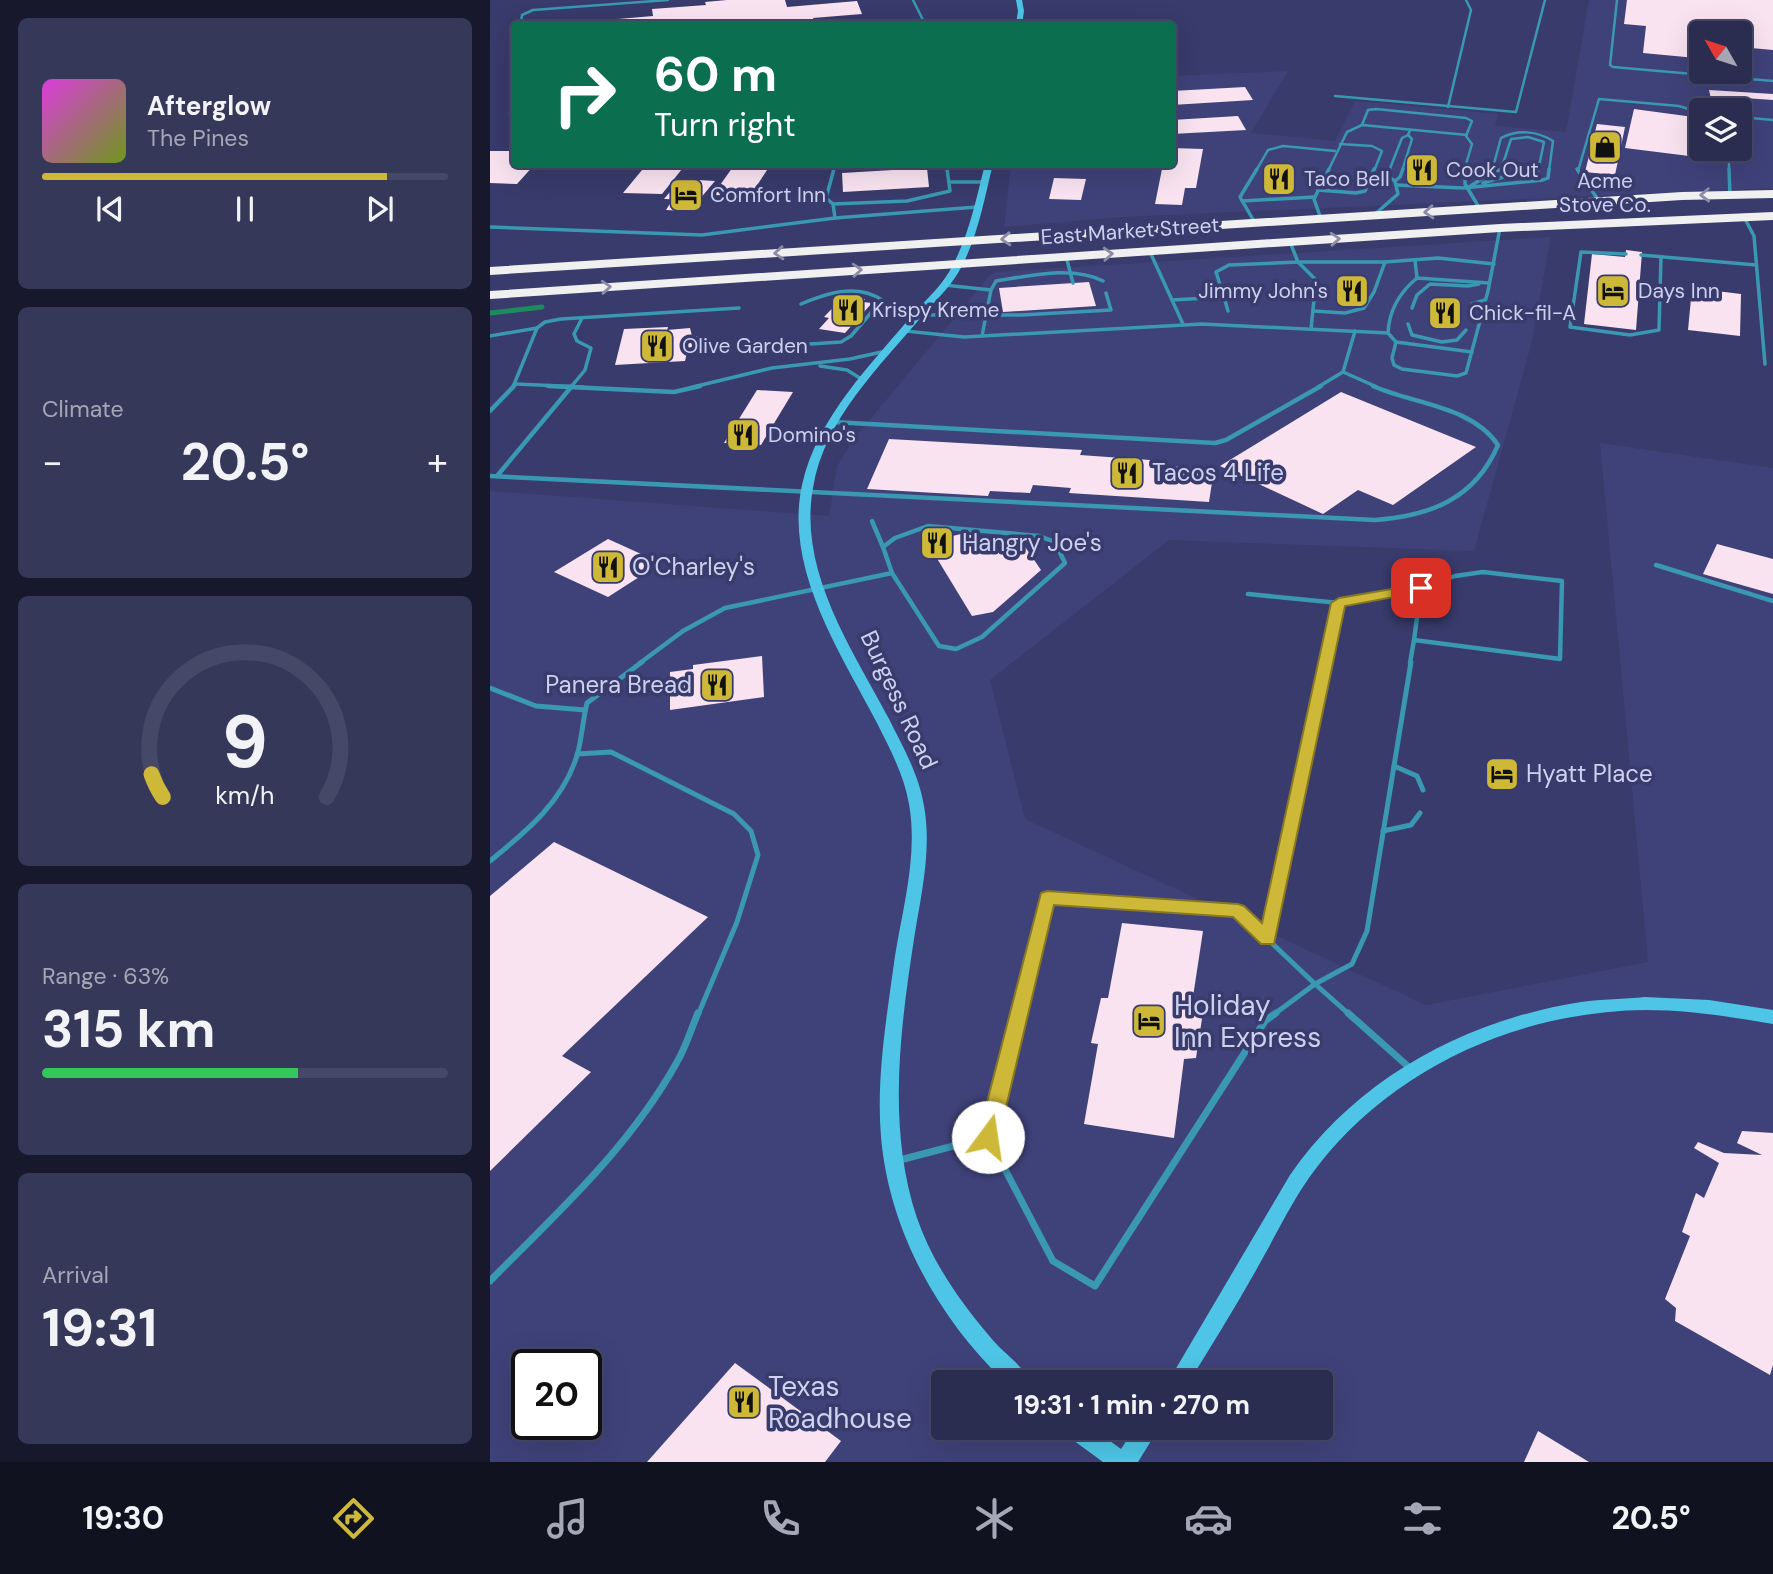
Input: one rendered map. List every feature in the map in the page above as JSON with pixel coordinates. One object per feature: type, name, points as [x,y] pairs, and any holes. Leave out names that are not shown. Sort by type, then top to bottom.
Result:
[{"type":"highway","name":"East Market Street","points":[[490,271],[1599,201],[1773,194]]},
{"type":"highway","points":[[1500,228],[1504,217],[1513,214],[1599,201]]},
{"type":"highway","points":[[1385,236],[1405,228],[1469,222],[1480,209]]},
{"type":"highway","name":"East Market Street","points":[[490,296],[1500,228],[1773,216]]},
{"type":"street","points":[[1019,0],[1019,21]]},
{"type":"street","name":"Burgess Road","points":[[988,168],[958,263],[944,285],[833,422],[819,448],[806,492],[804,537],[817,588],[905,766],[917,810],[918,862],[891,1042],[888,1088],[892,1162],[909,1226],[930,1272],[968,1327],[1009,1370]]},
{"type":"street","points":[[1185,1370],[1306,1167],[1363,1104],[1411,1069],[1449,1047],[1488,1031],[1528,1019],[1581,1009],[1672,1004],[1773,1017]]},
{"type":"street","points":[[1091,1440],[1123,1462],[1140,1440]]},
{"type":"lane","points":[[521,21],[522,15],[533,10],[668,0]]},
{"type":"lane","points":[[913,0],[924,21]]},
{"type":"lane","points":[[1448,107],[1471,10],[1466,0]]},
{"type":"lane","points":[[1335,96],[1516,112],[1545,0]]},
{"type":"lane","points":[[1618,0],[1610,65],[1613,67],[1773,81]]},
{"type":"lane","points":[[1599,201],[1577,170],[1599,99],[1689,109]]},
{"type":"lane","points":[[1362,125],[1368,110],[1376,109],[1441,115],[1472,121],[1467,135],[1472,144],[1462,176],[1463,188],[1480,209]]},
{"type":"lane","points":[[1752,118],[1773,120]]},
{"type":"lane","points":[[1321,219],[1315,197],[1335,151],[1347,132],[1362,125],[1467,135]]},
{"type":"lane","points":[[1410,130],[1408,135],[1402,138],[1387,176],[1395,183],[1463,188],[1548,178],[1553,141],[1536,134],[1508,133],[1501,138],[1491,173]]},
{"type":"lane","points":[[1374,215],[1397,195],[1395,183],[1400,177],[1412,139],[1408,135]]},
{"type":"lane","points":[[1469,187],[1501,170],[1511,139],[1528,137],[1544,142],[1537,175],[1506,176],[1477,186]]},
{"type":"lane","points":[[1318,190],[1356,193],[1365,191],[1382,151],[1372,146],[1340,144]]},
{"type":"lane","points":[[1255,223],[1240,197],[1268,150],[1283,146],[1335,151]]},
{"type":"lane","points":[[1729,161],[1730,194]]},
{"type":"lane","points":[[834,168],[826,198],[832,204],[835,218]]},
{"type":"lane","points":[[832,204],[939,196],[950,191],[947,168]]},
{"type":"lane","points":[[949,182],[984,182]]},
{"type":"lane","points":[[1242,201],[1315,197]]},
{"type":"lane","points":[[914,199],[915,211]]},
{"type":"lane","points":[[873,201],[876,215]]},
{"type":"lane","points":[[490,227],[716,234],[835,218],[977,207]]},
{"type":"lane","points":[[1744,217],[1754,236],[1765,364]]},
{"type":"lane","points":[[1396,342],[1392,358],[1394,365],[1402,369],[1457,376],[1466,373],[1494,264],[1500,228]]},
{"type":"lane","points":[[1290,242],[1298,262],[1316,280],[1311,329]]},
{"type":"lane","points":[[1150,251],[1184,324]]},
{"type":"lane","points":[[1626,254],[1581,252],[1570,327],[1630,335],[1659,330],[1661,257]]},
{"type":"lane","points":[[1641,255],[1756,265]]},
{"type":"lane","points":[[1066,257],[1073,283]]},
{"type":"lane","points":[[1228,311],[1216,272],[1229,265],[1385,262],[1438,258],[1494,264]]},
{"type":"lane","points":[[1027,259],[1028,277]]},
{"type":"lane","points":[[1415,260],[1417,278]]},
{"type":"lane","points":[[1313,311],[1346,315],[1362,312],[1369,306],[1385,262]]},
{"type":"lane","points":[[982,336],[991,290],[996,281],[1070,274],[1096,275],[1103,281]]},
{"type":"lane","points":[[1044,276],[1046,285]]},
{"type":"lane","points":[[1015,278],[1017,286]]},
{"type":"lane","points":[[1472,352],[1396,342],[1388,333],[1387,324],[1403,292],[1417,278],[1489,283]]},
{"type":"lane","points":[[1412,308],[1416,292],[1423,286],[1435,284],[1471,287],[1482,283]]},
{"type":"lane","points":[[944,285],[991,290]]},
{"type":"lane","points":[[779,346],[841,342],[851,336],[882,300],[871,293],[849,291],[828,293],[801,304]]},
{"type":"lane","points":[[919,315],[986,316],[1111,310],[1106,293]]},
{"type":"lane","points":[[1172,300],[1224,297]]},
{"type":"lane","points":[[1471,309],[1472,304],[1485,300]]},
{"type":"lane","points":[[490,336],[537,328],[545,322],[739,308]]},
{"type":"lane","points":[[1069,313],[1073,330]]},
{"type":"lane","points":[[497,476],[585,370],[591,348],[577,341],[573,334],[582,318]]},
{"type":"lane","points":[[905,331],[942,337],[982,336],[1184,324],[1388,333]]},
{"type":"lane","points":[[1408,324],[1412,335],[1440,341],[1458,341],[1464,337],[1466,330]]},
{"type":"lane","points":[[490,411],[516,384],[537,328]]},
{"type":"lane","points":[[833,422],[1207,444],[1226,440],[1343,372],[1355,331]]},
{"type":"lane","points":[[1763,348],[1773,349]]},
{"type":"lane","points":[[516,384],[674,392],[772,368],[810,365],[890,350]]},
{"type":"lane","points":[[810,365],[847,370],[864,382]]},
{"type":"lane","points":[[490,476],[928,500],[1027,502],[1385,520],[1416,515],[1443,505],[1472,485],[1492,463],[1497,445],[1494,437],[1480,424],[1387,392],[1343,372]]},
{"type":"lane","points":[[872,520],[892,573],[939,646],[956,649],[982,637],[1065,563],[1055,542],[1039,536],[928,526],[895,538],[883,547]]},
{"type":"lane","points":[[1656,565],[1773,601]]},
{"type":"lane","points":[[1248,594],[1339,603],[1421,588],[1455,576],[1483,572],[1562,581],[1560,659],[1414,640]]},
{"type":"lane","points":[[490,861],[526,833],[554,803],[577,754],[587,703],[683,631],[725,608],[892,573]]},
{"type":"lane","points":[[1411,1069],[1315,985],[1238,911],[1047,898],[988,1137],[1053,1261],[1095,1286],[1265,1021],[1315,985],[1352,964],[1367,931],[1421,588]]},
{"type":"lane","points":[[1268,939],[1339,603]]},
{"type":"lane","points":[[490,688],[526,706],[544,710],[585,710]]},
{"type":"lane","points":[[490,1281],[596,1174],[654,1100],[678,1061],[737,922],[758,855],[751,831],[734,814],[611,752],[577,754]]},
{"type":"lane","points":[[1394,766],[1417,776],[1423,790]]},
{"type":"lane","points":[[1383,831],[1411,825],[1420,813]]},
{"type":"lane","points":[[892,1162],[988,1137]]},
{"type":"shaded area","points":[[1589,0],[1773,0],[1773,188],[1122,217],[1004,227],[1011,168],[1176,168],[1176,76],[1288,71],[1251,133],[1335,141],[1355,101],[1498,114],[1495,126],[1566,132]]},
{"type":"shaded area","points":[[1551,237],[1531,345],[1474,551],[1169,540],[990,680],[1025,819],[1426,1005],[1648,962],[1600,443],[1773,468],[1773,1462],[490,1462],[490,491],[829,516],[837,466],[853,440],[989,276],[996,272]]},
{"type":"building","points":[[785,0],[787,7],[857,1],[862,14],[813,18],[814,21],[595,21],[653,16],[652,9],[706,5],[705,2]]},
{"type":"building","points":[[1627,0],[1773,0],[1773,50],[1752,48],[1752,21],[1689,21],[1689,57],[1643,53],[1646,26],[1624,24]]},
{"type":"building","points":[[1245,87],[1253,100],[1176,105],[1176,91]]},
{"type":"building","points":[[1709,90],[1773,94],[1773,100],[1711,98]]},
{"type":"building","points":[[1634,109],[1689,116],[1689,156],[1625,148]]},
{"type":"building","points":[[1238,116],[1246,130],[1176,134],[1176,120]]},
{"type":"building","points":[[1597,124],[1625,127],[1615,175],[1585,172]]},
{"type":"building","points":[[1176,148],[1203,149],[1196,188],[1185,188],[1182,205],[1155,204],[1162,168],[1176,168]]},
{"type":"building","points":[[490,151],[511,151],[511,168],[531,168],[517,184],[490,183]]},
{"type":"building","points":[[644,168],[683,168],[662,194],[623,193]]},
{"type":"building","points":[[732,168],[768,168],[750,196],[713,195]]},
{"type":"building","points":[[927,168],[929,187],[843,192],[842,173]]},
{"type":"building","points":[[1054,178],[1086,179],[1081,200],[1049,199]]},
{"type":"building","points":[[681,179],[715,181],[699,200],[664,199]]},
{"type":"building","points":[[671,202],[692,203],[688,211],[666,210]]},
{"type":"building","name":"Days Inn","points":[[1626,250],[1642,252],[1636,330],[1584,324],[1592,254],[1625,257]]},
{"type":"building","points":[[1089,282],[1096,306],[1003,312],[999,288]]},
{"type":"building","points":[[1692,288],[1741,294],[1740,336],[1688,330]]},
{"type":"building","name":"Krispy Kreme","points":[[843,297],[865,299],[863,302],[872,303],[845,333],[819,329],[829,318],[824,317]]},
{"type":"building","name":"Olive Garden","points":[[668,327],[667,330],[690,328],[692,336],[699,336],[698,345],[688,348],[685,361],[615,365],[624,329]]},
{"type":"building","points":[[757,390],[793,392],[761,445],[724,443]]},
{"type":"building","points":[[1341,392],[1476,447],[1393,505],[1358,490],[1323,514],[1220,466]]},
{"type":"building","points":[[889,439],[1082,450],[1080,455],[1150,460],[1149,465],[1214,469],[1209,502],[1069,493],[1071,488],[1033,485],[1030,493],[990,491],[988,496],[867,489]]},
{"type":"building","points":[[961,534],[1021,541],[1041,570],[993,612],[972,616],[927,542]]},
{"type":"building","name":"O'Charley's","points":[[608,539],[661,563],[608,597],[554,572]]},
{"type":"building","points":[[1717,544],[1773,559],[1773,594],[1703,574]]},
{"type":"building","name":"Panera Bread","points":[[762,656],[764,697],[670,710],[670,672],[693,669],[693,665]]},
{"type":"building","points":[[554,842],[708,917],[562,1056],[591,1072],[490,1171],[490,896]]},
{"type":"building","name":"Holiday Inn Express","points":[[1122,923],[1203,931],[1191,1010],[1203,1012],[1196,1058],[1184,1059],[1174,1138],[1084,1124],[1098,1044],[1091,1043],[1101,998],[1108,998]]},
{"type":"building","points":[[1742,1131],[1773,1133],[1773,1365],[1770,1375],[1675,1321],[1676,1308],[1665,1299],[1690,1236],[1682,1232],[1696,1193],[1704,1198],[1719,1163],[1694,1148],[1698,1142],[1724,1153],[1762,1155],[1737,1143]]},
{"type":"building","name":"Texas Roadhouse","points":[[735,1363],[841,1441],[825,1462],[647,1462]]},
{"type":"building","points":[[1538,1431],[1589,1462],[1524,1462]]},
{"type":"waterway","points":[[490,313],[542,307]]},
{"type":"place","name":"Acme Stove Co.","points":[[1605,147]]},
{"type":"place","name":"Cook Out","points":[[1422,170]]},
{"type":"place","name":"Taco Bell","points":[[1279,179]]},
{"type":"place","name":"Comfort Inn","points":[[686,195]]},
{"type":"place","name":"Jimmy John's","points":[[1352,291]]},
{"type":"place","name":"Days Inn","points":[[1613,291]]},
{"type":"place","name":"Krispy Kreme","points":[[848,310]]},
{"type":"place","name":"Chick-fil-A","points":[[1445,313]]},
{"type":"place","name":"Olive Garden","points":[[657,346]]},
{"type":"place","name":"Domino's","points":[[743,435]]},
{"type":"place","name":"Tacos 4 Life","points":[[1127,473]]},
{"type":"place","name":"Hangry Joe's","points":[[937,543]]},
{"type":"place","name":"O'Charley's","points":[[608,567]]},
{"type":"place","name":"Panera Bread","points":[[717,685]]},
{"type":"place","name":"Hyatt Place","points":[[1502,774]]},
{"type":"place","name":"Holiday Inn Express","points":[[1149,1021]]},
{"type":"place","name":"Texas Roadhouse","points":[[744,1402]]},
{"type":"route","points":[[988,1137],[1047,898],[1238,911],[1268,939],[1339,603],[1421,588]]}]
